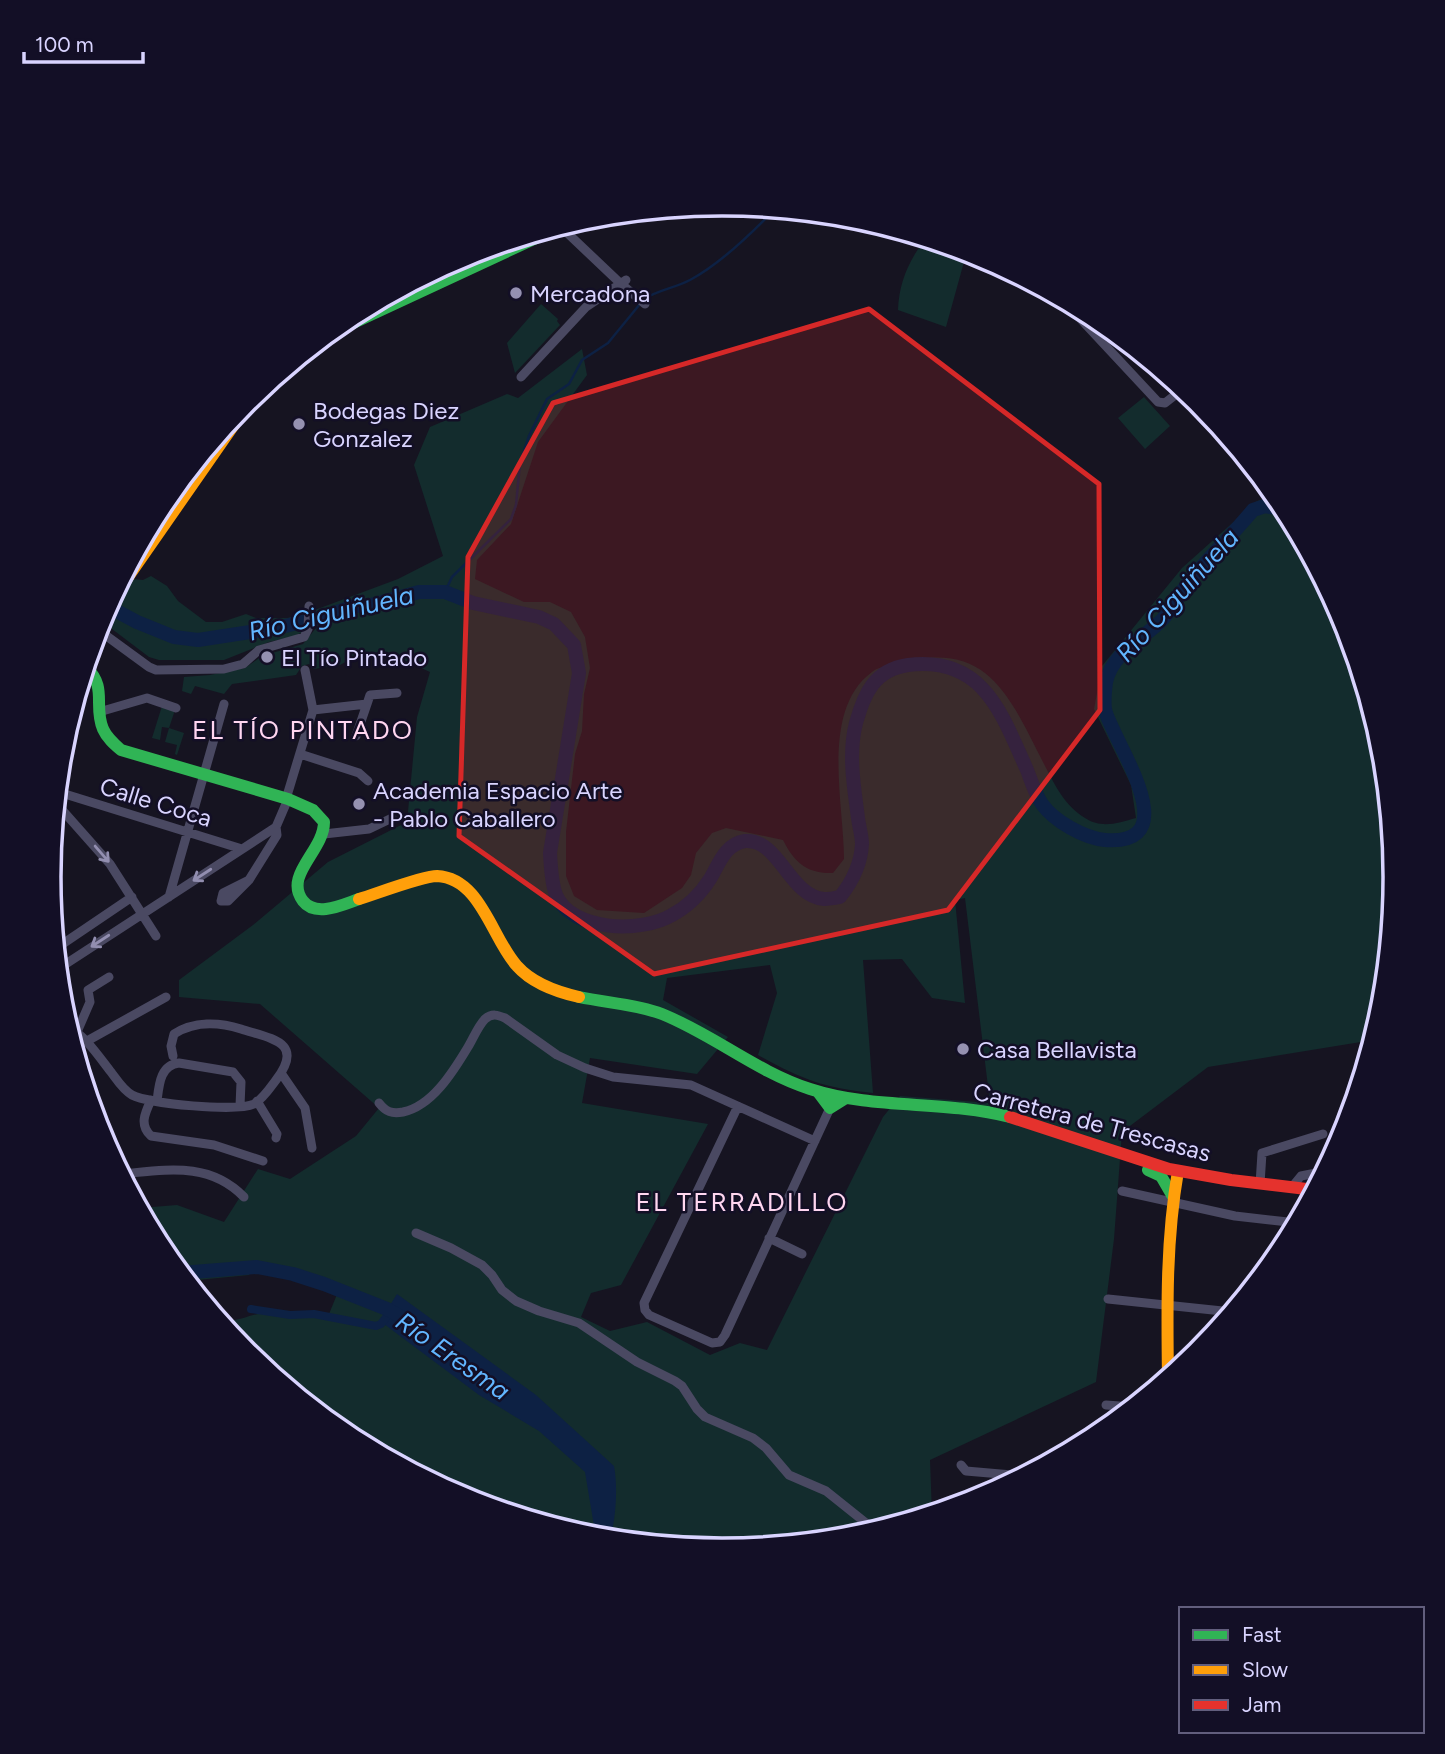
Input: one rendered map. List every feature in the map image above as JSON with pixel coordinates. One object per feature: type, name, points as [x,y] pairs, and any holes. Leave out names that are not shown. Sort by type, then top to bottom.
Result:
[{"type":"main road","points":[[387,307],[497,256]]},
{"type":"main road","points":[[153,542],[210,459]]},
{"type":"main road","points":[[94,672],[99,679],[101,725],[106,736],[121,750],[308,806],[316,811],[323,823],[324,834]]},
{"type":"main road","name":"Carretera de Trescasas","points":[[324,834],[297,879],[299,895],[310,907],[327,909],[435,876],[455,879],[471,891],[507,954],[525,973],[539,982],[569,994],[664,1015],[774,1073],[817,1091],[846,1098],[958,1107],[998,1114],[1178,1171],[1305,1189]]},
{"type":"main road","points":[[817,1091],[830,1108],[846,1098]]},
{"type":"main road","points":[[1121,1154],[1134,1165],[1160,1174],[1172,1200]]},
{"type":"main road","points":[[1168,1365],[1167,1305],[1172,1200],[1178,1171]]},
{"type":"main road","points":[[1172,1200],[1188,1184],[1195,1182],[1237,1187],[1257,1183]]},
{"type":"street","points":[[572,233],[645,304]]},
{"type":"street","points":[[521,377],[586,307],[623,282]]},
{"type":"street","points":[[1085,324],[1158,402],[1165,403],[1175,395]]},
{"type":"street","points":[[107,636],[153,669],[220,670],[243,664],[259,650],[304,637],[308,629],[309,609]]},
{"type":"street","points":[[249,880],[277,834],[276,827],[313,710],[305,670]]},
{"type":"street","points":[[356,736],[370,695],[397,693]]},
{"type":"street","points":[[99,712],[147,698],[176,708]]},
{"type":"street","points":[[169,897],[224,704]]},
{"type":"street","points":[[313,710],[367,704]]},
{"type":"street","points":[[300,754],[359,773],[368,781]]},
{"type":"street","name":"Calle Coca","points":[[67,795],[242,849]]},
{"type":"street","points":[[65,813],[104,856],[156,936]]},
{"type":"street","points":[[324,834],[369,829],[392,818]]},
{"type":"street","points":[[67,963],[276,827]]},
{"type":"street","points":[[65,942],[132,897]]},
{"type":"street","points":[[79,1027],[90,1002],[88,990],[109,977]]},
{"type":"street","points":[[87,1041],[166,997]]},
{"type":"street","points":[[379,1103],[393,1113],[416,1108],[426,1102],[458,1063],[483,1022],[496,1015],[506,1018],[557,1055],[585,1068],[613,1077],[691,1085],[815,1141]]},
{"type":"street","points":[[81,1036],[126,1091],[140,1098],[217,1108],[253,1104],[266,1093],[288,1058],[282,1044],[219,1022],[174,1034],[173,1056]]},
{"type":"street","points":[[240,1107],[241,1083],[233,1072],[179,1063],[167,1068],[163,1074],[154,1100],[145,1115],[144,1126],[151,1136],[214,1145],[263,1161]]},
{"type":"street","points":[[281,1073],[305,1108],[312,1148]]},
{"type":"street","points":[[257,1101],[277,1134],[276,1138]]},
{"type":"street","points":[[738,1106],[644,1304],[649,1315],[708,1342],[718,1343],[725,1335],[830,1108]]},
{"type":"street","points":[[1257,1183],[1262,1153],[1323,1134]]},
{"type":"street","points":[[131,1173],[183,1170],[206,1173],[232,1184],[244,1197]]},
{"type":"street","points":[[1292,1187],[1301,1176],[1314,1173]]},
{"type":"street","points":[[1122,1191],[1235,1216],[1286,1222]]},
{"type":"street","points":[[416,1233],[482,1265],[502,1290],[516,1301],[579,1323],[636,1363],[675,1381],[682,1386],[705,1417],[754,1438],[789,1475],[826,1491],[867,1522]]},
{"type":"street","points":[[769,1237],[802,1254]]},
{"type":"street","points":[[1108,1299],[1222,1311]]},
{"type":"street","points":[[1106,1405],[1119,1406]]},
{"type":"street","points":[[961,1465],[966,1471],[1005,1474]]},
{"type":"highlighted area","points":[[869,309],[1099,484],[1100,710],[948,910],[654,974],[459,836],[468,557],[553,403]]},
{"type":"green space","points":[[921,246],[964,262],[946,327],[898,310],[900,290]]},
{"type":"green space","points":[[541,304],[558,319],[560,325],[515,373],[507,343]]},
{"type":"green space","points":[[582,349],[587,375],[538,442],[511,524],[477,560],[475,579],[524,602],[550,602],[571,612],[585,637],[590,668],[584,694],[582,731],[575,754],[566,832],[566,876],[574,896],[597,910],[644,913],[682,888],[691,875],[696,853],[712,833],[726,828],[783,840],[802,865],[816,871],[833,873],[844,859],[838,759],[840,733],[846,710],[856,689],[874,671],[924,658],[950,658],[972,665],[989,677],[1018,714],[1061,794],[1078,813],[1091,821],[1104,824],[1136,818],[1131,785],[1094,709],[1102,666],[1182,568],[1257,501],[1264,499],[1295,546],[1316,585],[1349,664],[1371,748],[1378,791],[1384,877],[1378,963],[1362,1042],[1208,1067],[1122,1132],[1114,1239],[1096,1382],[930,1460],[932,1504],[852,1526],[809,1533],[766,1537],[679,1537],[593,1526],[551,1516],[469,1488],[392,1450],[355,1427],[287,1374],[232,1320],[262,1313],[329,1314],[338,1292],[285,1276],[250,1272],[249,1275],[198,1280],[150,1207],[177,1205],[224,1222],[258,1169],[290,1179],[356,1136],[379,1108],[260,1004],[179,997],[179,980],[253,925],[328,862],[407,822],[417,717],[430,672],[406,661],[395,652],[356,656],[340,665],[314,669],[309,664],[302,666],[296,675],[232,684],[224,694],[195,686],[191,694],[182,691],[184,677],[245,668],[262,656],[303,644],[316,628],[307,626],[306,630],[295,636],[269,642],[224,660],[159,660],[149,657],[111,627],[129,585],[134,579],[143,580],[151,576],[167,586],[178,601],[206,622],[222,622],[246,614],[256,618],[287,618],[304,614],[398,579],[443,556],[414,465],[430,427],[507,394],[518,398]],"holes":[[[965,898],[990,1103],[900,1096],[883,1117],[767,1350],[740,1343],[710,1355],[647,1322],[610,1331],[581,1317],[591,1293],[621,1285],[708,1124],[582,1103],[590,1058],[697,1074],[728,1037],[663,1000],[667,978],[770,965],[777,993],[758,1055],[813,1081],[873,1093],[863,960],[902,959],[932,998],[965,1003],[955,900]]]},
{"type":"green space","points":[[1144,397],[1170,426],[1145,449],[1118,418]]},
{"type":"green space","points":[[162,706],[175,710],[169,728],[162,727],[160,740],[152,738]]},
{"type":"green space","points":[[169,728],[184,733],[177,755],[177,745],[165,742]]},
{"type":"water","points":[[397,1294],[536,1395],[614,1466],[616,1502],[612,1529],[594,1526],[585,1472],[539,1431],[479,1395],[380,1321]]},
{"type":"waterway","points":[[644,299],[690,280],[713,266],[767,217]]},
{"type":"waterway","points":[[445,592],[452,577],[511,519],[516,505],[520,463],[529,436],[547,399],[569,384],[582,360],[608,343],[640,304]]},
{"type":"waterway","name":"Río Ciguiñuela","points":[[117,612],[174,637],[198,640],[277,628],[354,606],[371,605],[419,592],[445,592],[473,603],[539,617],[554,624],[574,645],[579,673],[550,853],[553,885],[564,907],[577,916],[609,926],[643,925],[659,921],[683,908],[706,884],[728,850],[745,841],[767,848],[793,879],[812,896],[824,899],[840,897],[855,872],[862,844],[852,770],[856,723],[872,685],[887,672],[908,665],[934,665],[955,669],[986,692],[1008,728],[1035,791],[1054,817],[1097,839],[1129,838],[1141,827],[1144,811],[1132,770],[1105,710],[1104,698],[1109,672],[1129,647],[1162,620],[1189,582],[1253,510],[1270,507]]},
{"type":"waterway","name":"Río Eresma","points":[[192,1272],[257,1267],[293,1274],[387,1309],[403,1318]]},
{"type":"waterway","points":[[251,1309],[290,1315],[314,1314],[376,1326],[387,1316]]},
{"type":"traffic: fast","points":[[386,307],[500,255]]},
{"type":"traffic: fast","points":[[93,675],[97,682],[103,729],[121,750],[288,799],[313,810],[324,822],[318,843],[298,882],[298,891],[303,901],[315,909],[322,909],[359,899]]},
{"type":"traffic: fast","points":[[579,997],[662,1014],[772,1073],[834,1096],[884,1103],[960,1108],[1010,1117]]},
{"type":"traffic: fast","points":[[818,1092],[830,1108],[846,1098]]},
{"type":"traffic: fast","points":[[1148,1170],[1161,1176],[1172,1195]]},
{"type":"traffic: slow","points":[[155,538],[209,461]]},
{"type":"traffic: slow","points":[[359,899],[430,877],[452,879],[465,887],[475,898],[508,954],[523,972],[545,986],[579,997]]},
{"type":"traffic: slow","points":[[1168,1365],[1169,1249],[1178,1171]]},
{"type":"traffic: jam","points":[[1010,1117],[1169,1169],[1305,1189]]},
{"type":"place","name":"Mercadona","points":[[516,293]]},
{"type":"place","name":"Bodegas Diez Gonzalez","points":[[299,424]]},
{"type":"place","name":"El Tío Pintado","points":[[267,657]]},
{"type":"place","name":"Academia Espacio Arte - Pablo Caballero","points":[[359,804]]},
{"type":"place","name":"Casa Bellavista","points":[[963,1049]]},
{"type":"district","name":"EL TÍO PINTADO","points":[[303,730]]},
{"type":"district","name":"EL TERRADILLO","points":[[742,1202]]}]
